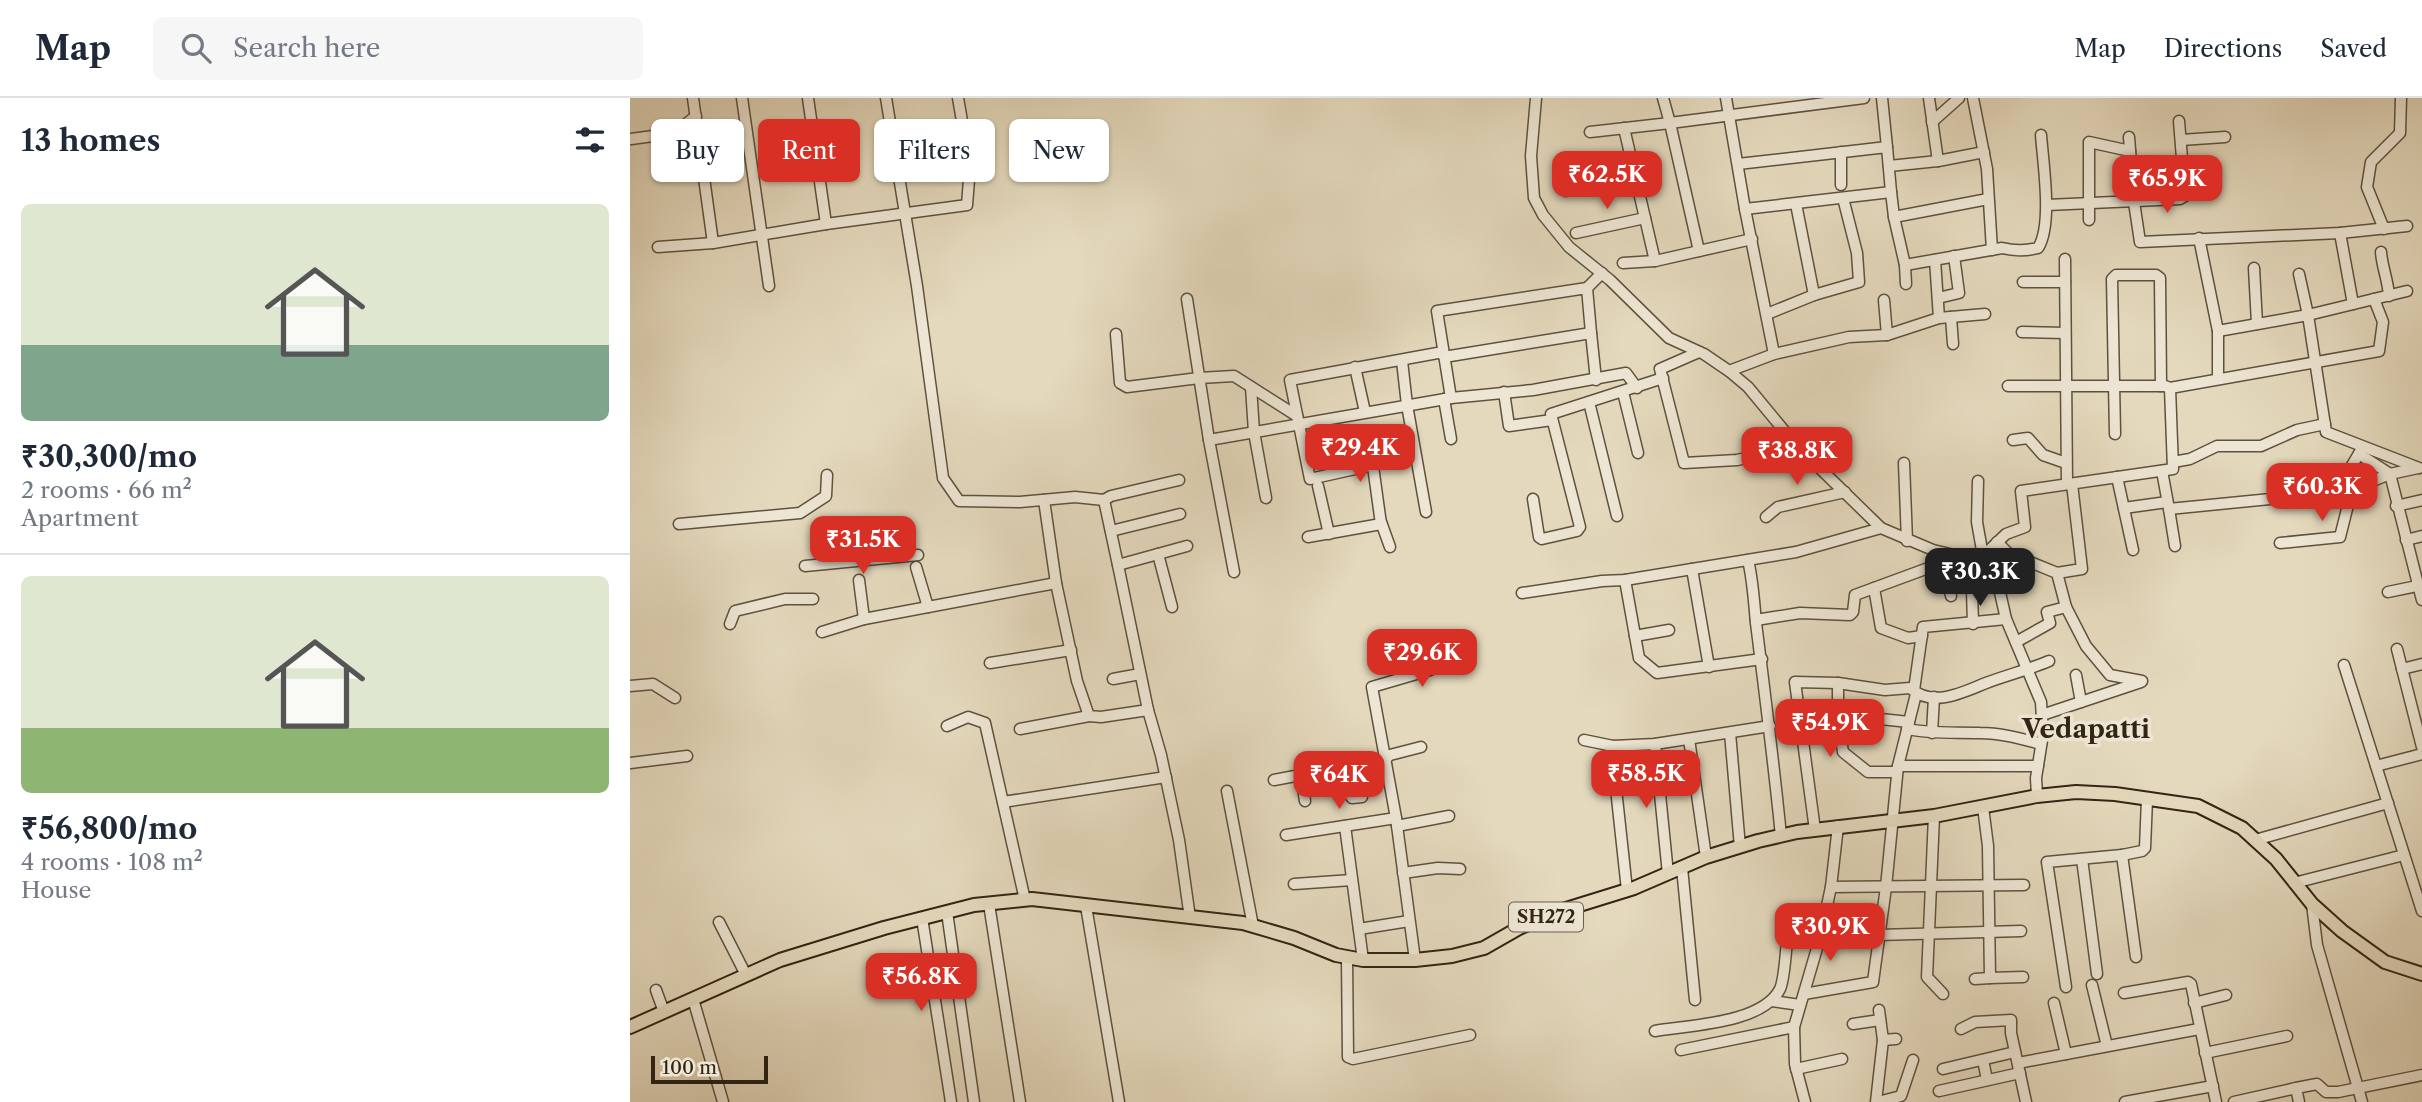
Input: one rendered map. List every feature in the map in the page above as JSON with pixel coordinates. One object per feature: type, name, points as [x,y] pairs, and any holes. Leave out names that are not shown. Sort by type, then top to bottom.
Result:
[{"type":"main road","name":"SH272","points":[[630,1027],[780,960],[922,918],[989,904],[1026,900],[1253,926],[1294,938],[1336,955],[1363,960],[1415,960],[1452,956],[1484,948],[1519,928],[1563,910],[1627,890],[1706,857],[1781,836],[1934,816],[2037,796],[2076,792],[2198,806],[2242,828],[2276,859],[2312,904],[2342,931],[2385,961],[2422,974]]},
{"type":"street","points":[[693,98],[713,243]]},
{"type":"street","points":[[742,98],[769,286]]},
{"type":"street","points":[[808,98],[826,224]]},
{"type":"street","points":[[886,98],[917,286],[943,478],[959,501],[1020,502],[1075,497],[1104,500],[1179,480]]},
{"type":"street","points":[[658,247],[713,243],[967,205],[970,167],[958,98]]},
{"type":"street","points":[[1536,98],[1531,156],[1534,198],[1554,231],[1670,338],[1699,352],[1748,387],[1797,447],[1881,528],[1907,541],[1954,555],[1983,556],[2006,534],[2025,527],[2021,491],[2173,469],[2165,387],[2160,278],[2156,275],[2116,275],[2112,279],[2115,434]]},
{"type":"street","points":[[1663,98],[1699,251]]},
{"type":"street","points":[[1726,98],[1774,354]]},
{"type":"street","points":[[1590,132],[1864,98]]},
{"type":"street","points":[[1882,98],[1894,217],[1905,265],[1906,284]]},
{"type":"street","points":[[1929,98],[1938,161]]},
{"type":"street","points":[[1933,122],[1959,98]]},
{"type":"street","points":[[1973,98],[1984,152],[1992,250]]},
{"type":"street","points":[[2384,229],[2367,187],[2371,162],[2400,133],[2401,98]]},
{"type":"street","points":[[631,139],[675,133],[696,116]]},
{"type":"street","points":[[2047,205],[2180,199],[2185,196],[2179,121]]},
{"type":"street","points":[[1624,128],[1655,261]]},
{"type":"street","points":[[1905,265],[2002,248],[2038,248],[2043,237],[2047,205],[2041,135]]},
{"type":"street","points":[[2129,137],[2140,242],[2340,233],[2407,226]]},
{"type":"street","points":[[2181,140],[2225,137]]},
{"type":"street","points":[[2089,220],[2089,142],[2130,151]]},
{"type":"street","points":[[1738,164],[1887,147]]},
{"type":"street","points":[[1841,152],[1841,185]]},
{"type":"street","points":[[1889,166],[1938,161],[1984,152]]},
{"type":"street","points":[[1566,191],[1635,176]]},
{"type":"street","points":[[1745,209],[1891,192]]},
{"type":"street","points":[[1767,314],[1814,295],[1859,282],[1857,253],[1843,198]]},
{"type":"street","points":[[1894,217],[1988,199]]},
{"type":"street","points":[[1796,204],[1814,295]]},
{"type":"street","points":[[1576,233],[1645,218]]},
{"type":"street","points":[[2340,233],[2353,304]]},
{"type":"street","points":[[2199,238],[2218,331],[2218,379]]},
{"type":"street","points":[[1623,263],[1655,261],[1752,239]]},
{"type":"street","points":[[2381,252],[2389,296]]},
{"type":"street","points":[[1938,298],[1959,293],[1954,256]]},
{"type":"street","points":[[1997,542],[2008,553],[2057,573],[2082,569],[2066,463],[2065,259]]},
{"type":"street","points":[[1935,260],[1939,318]]},
{"type":"street","points":[[2254,268],[2257,324]]},
{"type":"street","points":[[1451,439],[1437,311],[1587,288],[1602,273]]},
{"type":"street","points":[[2299,274],[2326,432],[2361,450],[2421,468]]},
{"type":"street","points":[[2023,282],[2065,282]]},
{"type":"street","points":[[1587,288],[1596,380]]},
{"type":"street","points":[[2218,331],[2308,315],[2407,291]]},
{"type":"street","points":[[1186,299],[1234,572]]},
{"type":"street","points":[[2008,386],[2065,384],[2165,387],[2379,351],[2383,322],[2374,299]]},
{"type":"street","points":[[1884,300],[1887,335]]},
{"type":"street","points":[[1729,371],[1774,354],[1849,338],[1887,335],[1939,318],[1985,314]]},
{"type":"street","points":[[1951,317],[1953,344]]},
{"type":"street","points":[[2022,332],[2065,333]]},
{"type":"street","points":[[1373,465],[1310,479],[1290,380],[1355,367],[1591,333]]},
{"type":"street","points":[[1116,334],[1120,383],[1128,387],[1234,376],[1298,420]]},
{"type":"street","points":[[1699,352],[1660,369],[1684,463],[1737,460],[1797,447]]},
{"type":"street","points":[[1402,361],[1426,512]]},
{"type":"street","points":[[1355,367],[1366,412]]},
{"type":"street","points":[[1209,440],[1255,432],[1298,420],[1596,380],[1626,373],[1637,388]]},
{"type":"street","points":[[1533,499],[1539,537],[1542,539],[1578,529],[1580,527],[1551,414],[1663,378]]},
{"type":"street","points":[[1251,387],[1266,498]]},
{"type":"street","points":[[1504,392],[1509,426],[1552,420]]},
{"type":"street","points":[[1623,392],[1638,453]]},
{"type":"street","points":[[1589,402],[1618,516]]},
{"type":"street","points":[[2173,462],[2190,459],[2217,446],[2262,446],[2297,430],[2325,424]]},
{"type":"street","points":[[2013,440],[2028,438],[2043,455],[2066,463]]},
{"type":"street","points":[[2337,491],[2361,450]]},
{"type":"street","points":[[2361,450],[2390,474],[2422,600]]},
{"type":"street","points":[[1391,547],[1381,522],[1372,460],[1415,451]]},
{"type":"street","points":[[1904,463],[1907,541]]},
{"type":"street","points":[[2124,508],[2352,489],[2390,474],[2421,468]]},
{"type":"street","points":[[2162,471],[2175,547]]},
{"type":"street","points":[[2349,471],[2364,484]]},
{"type":"street","points":[[678,524],[800,513],[826,496],[827,475]]},
{"type":"street","points":[[2118,477],[2133,550]]},
{"type":"street","points":[[1978,481],[1977,522],[1983,556],[2000,587],[2006,619],[2041,702],[2037,796]]},
{"type":"street","points":[[1318,486],[1329,534]]},
{"type":"street","points":[[2280,544],[2340,537],[2352,489]]},
{"type":"street","points":[[1766,517],[1778,507],[1845,492]]},
{"type":"street","points":[[1044,500],[1056,583],[1077,681],[1089,716]]},
{"type":"street","points":[[1104,500],[1140,674],[1179,840],[1189,918]]},
{"type":"street","points":[[2396,506],[2422,500]]},
{"type":"street","points":[[1111,531],[1180,514]]},
{"type":"street","points":[[1308,537],[1378,527],[1381,522]]},
{"type":"street","points":[[1522,593],[1625,580],[1796,552],[1881,528]]},
{"type":"street","points":[[2406,540],[2422,536]]},
{"type":"street","points":[[1118,565],[1187,546]]},
{"type":"street","points":[[1158,554],[1172,607]]},
{"type":"street","points":[[805,566],[918,555]]},
{"type":"street","points":[[1756,621],[1800,613],[1850,615],[1853,612],[1855,594],[1954,555]]},
{"type":"street","points":[[1748,560],[1754,588],[1781,836]]},
{"type":"street","points":[[1943,561],[1951,596]]},
{"type":"street","points":[[916,567],[928,607]]},
{"type":"street","points":[[1692,569],[1709,667]]},
{"type":"street","points":[[2042,715],[2142,681],[2110,675],[2086,646],[2066,607],[2057,573]]},
{"type":"street","points":[[859,580],[864,619]]},
{"type":"street","points":[[1625,580],[1639,659],[1657,673],[1762,659]]},
{"type":"street","points":[[822,632],[864,619],[1056,583]]},
{"type":"street","points":[[2388,592],[2420,585]]},
{"type":"street","points":[[1874,588],[1881,628],[1908,638],[1922,636]]},
{"type":"street","points":[[1972,590],[1973,624]]},
{"type":"street","points":[[730,624],[735,611],[785,599],[813,599]]},
{"type":"street","points":[[2016,642],[2050,623],[2047,612],[2066,607]]},
{"type":"street","points":[[1654,1031],[1745,1016],[1772,1001],[1802,999],[1873,982],[1898,769],[1915,692],[1923,627],[2006,619]]},
{"type":"street","points":[[1636,636],[1669,629]]},
{"type":"street","points":[[2397,649],[2417,709],[2422,747]]},
{"type":"street","points":[[990,663],[1071,650]]},
{"type":"street","points":[[1415,960],[1397,822],[1372,687],[1430,670],[1435,652]]},
{"type":"street","points":[[1815,830],[1795,682],[1838,683],[1950,697],[2049,662]]},
{"type":"street","points":[[2402,669],[2422,664]]},
{"type":"street","points":[[2344,666],[2422,911]]},
{"type":"street","points":[[1113,679],[1140,674]]},
{"type":"street","points":[[2076,675],[2081,702]]},
{"type":"street","points":[[1838,683],[1843,751],[1868,772],[2038,766]]},
{"type":"street","points":[[630,686],[653,684],[675,698]]},
{"type":"street","points":[[1931,733],[1934,697]]},
{"type":"street","points":[[1020,729],[1089,716],[1148,710]]},
{"type":"street","points":[[947,726],[968,716],[985,723],[1026,900]]},
{"type":"street","points":[[1839,720],[1871,718],[1931,733],[1983,733],[2041,744]]},
{"type":"street","points":[[1584,740],[1613,746],[1655,744],[1770,726]]},
{"type":"street","points":[[1730,733],[1740,847]]},
{"type":"street","points":[[1689,739],[1706,857]]},
{"type":"street","points":[[1655,744],[1668,874]]},
{"type":"street","points":[[1613,746],[1627,890]]},
{"type":"street","points":[[1385,762],[1390,755],[1421,747]]},
{"type":"street","points":[[2376,766],[2422,754]]},
{"type":"street","points":[[630,763],[687,756]]},
{"type":"street","points":[[1274,780],[1339,771],[1342,766],[1385,762]]},
{"type":"street","points":[[1342,766],[1346,790],[1352,798],[1362,796]]},
{"type":"street","points":[[1301,775],[1305,802]]},
{"type":"street","points":[[1003,802],[1166,777]]},
{"type":"street","points":[[1227,790],[1253,926]]},
{"type":"street","points":[[2066,987],[2047,862],[2122,855],[2145,848],[2147,799]]},
{"type":"street","points":[[2255,840],[2388,803]]},
{"type":"street","points":[[1983,807],[1988,846],[1990,978]]},
{"type":"street","points":[[1286,835],[1345,826],[1449,816]]},
{"type":"street","points":[[1934,816],[1927,977],[1943,994]]},
{"type":"street","points":[[1345,826],[1363,960]]},
{"type":"street","points":[[1802,1101],[1796,1069],[1794,1027],[1821,938],[1831,887],[1838,827]]},
{"type":"street","points":[[2122,855],[2136,957]]},
{"type":"street","points":[[2294,883],[2404,855]]},
{"type":"street","points":[[2082,859],[2097,974]]},
{"type":"street","points":[[1403,873],[1438,868],[1460,869]]},
{"type":"street","points":[[1682,868],[1695,1000]]},
{"type":"street","points":[[1294,884],[1352,880]]},
{"type":"street","points":[[1831,887],[2024,885]]},
{"type":"street","points":[[989,904],[1020,1102]]},
{"type":"street","points":[[2312,904],[2316,945],[2362,1102]]},
{"type":"street","points":[[1086,906],[1119,1102]]},
{"type":"street","points":[[947,912],[974,1102]]},
{"type":"street","points":[[1772,1001],[1781,987],[1788,913],[1826,913]]},
{"type":"street","points":[[922,918],[951,1102]]},
{"type":"street","points":[[1359,929],[1409,920]]},
{"type":"street","points":[[719,922],[746,975]]},
{"type":"street","points":[[1821,938],[2021,931]]},
{"type":"street","points":[[1347,957],[1348,1057],[1353,1059],[1470,1035]]},
{"type":"street","points":[[1975,979],[2023,977]]},
{"type":"street","points":[[2124,993],[2188,982],[2191,984],[2216,1102]]},
{"type":"street","points":[[2092,985],[2107,1046]]},
{"type":"street","points":[[656,990],[664,1012]]},
{"type":"street","points":[[2194,1003],[2226,995]]},
{"type":"street","points":[[693,999],[723,1102]]},
{"type":"street","points":[[2054,1003],[2066,1054]]},
{"type":"street","points":[[1853,1024],[1880,1015],[1883,1040],[1877,1102],[1901,1096],[1913,1060]]},
{"type":"street","points":[[1961,1029],[1975,1022],[2011,1020],[2011,1033],[2026,1102]]},
{"type":"street","points":[[1681,1049],[1794,1027]]},
{"type":"street","points":[[1939,1091],[1987,1080],[2066,1054],[2199,1029]]},
{"type":"street","points":[[2205,1053],[2287,1036]]},
{"type":"street","points":[[1883,1040],[1896,1039]]},
{"type":"street","points":[[1943,1069],[2015,1052]]},
{"type":"street","points":[[1796,1069],[1842,1059]]},
{"type":"street","points":[[1983,1060],[1987,1080]]},
{"type":"street","points":[[2234,1102],[2317,1084],[2326,1092],[2338,1092],[2422,1075]]},
{"type":"street","points":[[2125,1102],[2213,1086]]},
{"type":"street","points":[[2296,1088],[2299,1102]]},
{"type":"district","name":"Vedapatti","points":[[2086,729]]}]
